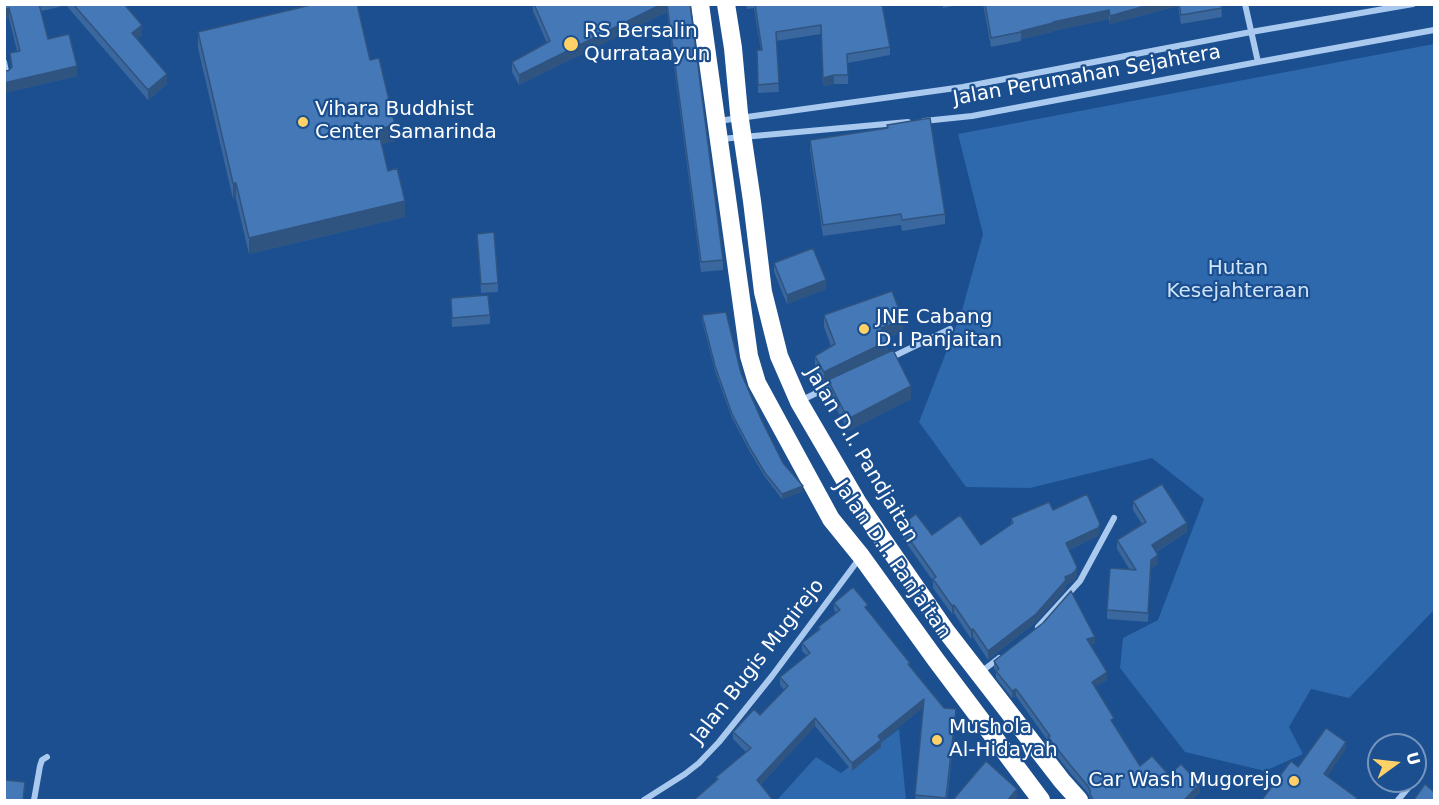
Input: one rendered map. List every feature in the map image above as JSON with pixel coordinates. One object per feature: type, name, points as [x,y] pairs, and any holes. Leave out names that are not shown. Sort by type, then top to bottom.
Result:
[{"type":"highway","name":"Jalan D.I. Panjaitan","points":[[700,4],[749,356],[757,383],[831,519],[861,556],[1041,801]]},
{"type":"highway","name":"Jalan D.I. Pandjaitan","points":[[726,4],[763,292],[779,356],[799,402],[858,503],[946,631],[1079,801]]},
{"type":"street","points":[[1245,4],[1258,62]]},
{"type":"street","name":"Jalan Perumahan Sejahtera","points":[[718,130],[740,118],[963,87],[1251,32],[1413,4]]},
{"type":"street","name":"Jalan Perumahan Sejahtera","points":[[718,130],[742,137],[972,116],[1434,30]]},
{"type":"street","points":[[4,62],[7,76]]},
{"type":"street","points":[[885,360],[950,329]]},
{"type":"street","points":[[799,402],[842,381]]},
{"type":"street","points":[[1031,633],[1080,581],[1114,518]]},
{"type":"street","name":"Jalan Bugis Mugirejo","points":[[644,801],[685,774],[720,742],[861,556]]},
{"type":"street","points":[[978,674],[1005,653]]},
{"type":"street","points":[[34,801],[40,766],[42,760],[47,757]]},
{"type":"green space","name":"Hutan Kesejahteraan","points":[[1434,44],[1434,610],[1349,698],[1311,689],[1289,727],[1303,754],[1265,771],[1185,752],[1120,668],[1123,638],[1158,620],[1204,499],[1152,458],[1030,488],[966,487],[919,422],[961,314],[983,234],[958,134]]},
{"type":"green space","points":[[899,729],[906,800],[777,800],[816,757],[841,773]]},
{"type":"building","points":[[4,4],[39,4],[48,39],[69,34],[77,66],[4,83],[4,70],[8,71],[12,67],[10,53],[20,51],[9,8],[4,10]]},
{"type":"building","points":[[73,4],[124,4],[142,25],[132,33],[167,74],[148,90]]},
{"type":"building","name":"Vihara Buddhist Center Samarinda","points":[[315,4],[357,4],[370,60],[379,58],[395,125],[378,129],[388,171],[397,168],[405,201],[249,238],[236,183],[233,183],[198,32]]},
{"type":"building","name":"RS Bersalin Qurrataayun","points":[[534,4],[662,4],[519,75],[512,62],[550,41]]},
{"type":"building","points":[[667,4],[690,4],[723,260],[701,262]]},
{"type":"building","points":[[755,4],[882,4],[890,47],[847,54],[848,75],[823,78],[821,25],[776,32],[779,83],[758,85],[757,50],[762,50]]},
{"type":"building","points":[[985,4],[1152,4],[1110,16],[1109,10],[991,38]]},
{"type":"building","points":[[1179,4],[1221,4],[1222,8],[1181,15]]},
{"type":"building","points":[[930,118],[945,214],[902,220],[901,214],[823,225],[810,140],[888,128],[887,125]]},
{"type":"building","points":[[494,232],[498,283],[481,284],[477,234]]},
{"type":"building","points":[[813,248],[826,280],[787,295],[774,263]]},
{"type":"building","points":[[892,291],[903,320],[881,328],[888,341],[824,372],[815,356],[835,344],[824,315]]},
{"type":"building","points":[[488,295],[490,315],[452,318],[451,298]]},
{"type":"building","points":[[726,312],[741,373],[762,421],[783,463],[803,486],[782,494],[765,473],[732,414],[715,366],[702,315]]},
{"type":"building","points":[[893,350],[911,386],[848,419],[828,380]]},
{"type":"building","points":[[1162,484],[1187,523],[1152,545],[1158,555],[1151,560],[1148,613],[1107,610],[1110,568],[1136,570],[1117,540],[1146,522],[1133,501]]},
{"type":"building","points":[[1087,494],[1100,524],[1098,528],[1066,543],[1077,567],[1076,570],[1065,577],[1066,580],[1036,614],[988,651],[954,605],[952,606],[933,579],[936,577],[900,526],[916,514],[932,535],[960,515],[981,545],[1013,523],[1011,518],[1049,502],[1053,510]]},
{"type":"building","points":[[853,587],[868,605],[865,607],[944,708],[956,709],[946,798],[915,795],[924,699],[878,736],[881,740],[852,763],[815,718],[757,780],[773,801],[697,801],[695,799],[718,779],[716,777],[751,748],[733,732],[754,709],[760,715],[788,686],[780,677],[810,653],[802,643],[840,610],[834,603]]},
{"type":"building","points":[[1071,591],[1095,637],[1087,639],[1107,672],[1092,682],[1114,718],[1111,720],[1140,766],[1152,756],[1169,775],[1181,764],[1200,784],[1183,801],[1094,801],[1087,785],[1048,737],[1050,736],[1016,689],[1012,691],[996,671],[999,669],[994,661],[1043,623]]},
{"type":"building","points":[[1326,728],[1346,742],[1324,774],[1357,798],[1356,801],[1261,801],[1291,761],[1298,767]]},
{"type":"building","points":[[986,761],[1017,789],[1007,801],[952,801]]},
{"type":"building","points":[[4,780],[25,782],[23,801],[4,801]]},
{"type":"building","points":[[1427,786],[1434,792],[1434,801],[1413,801],[1419,793],[1427,793]]},
{"type":"place","name":"RS Bersalin Qurrataayun","points":[[571,44]]},
{"type":"place","name":"Vihara Buddhist Center Samarinda","points":[[303,122]]},
{"type":"place","name":"JNE Cabang D.I Panjaitan","points":[[864,329]]},
{"type":"place","name":"Mushola Al-Hidayah","points":[[937,740]]},
{"type":"place","name":"Car Wash Mugorejo","points":[[1294,781]]}]
